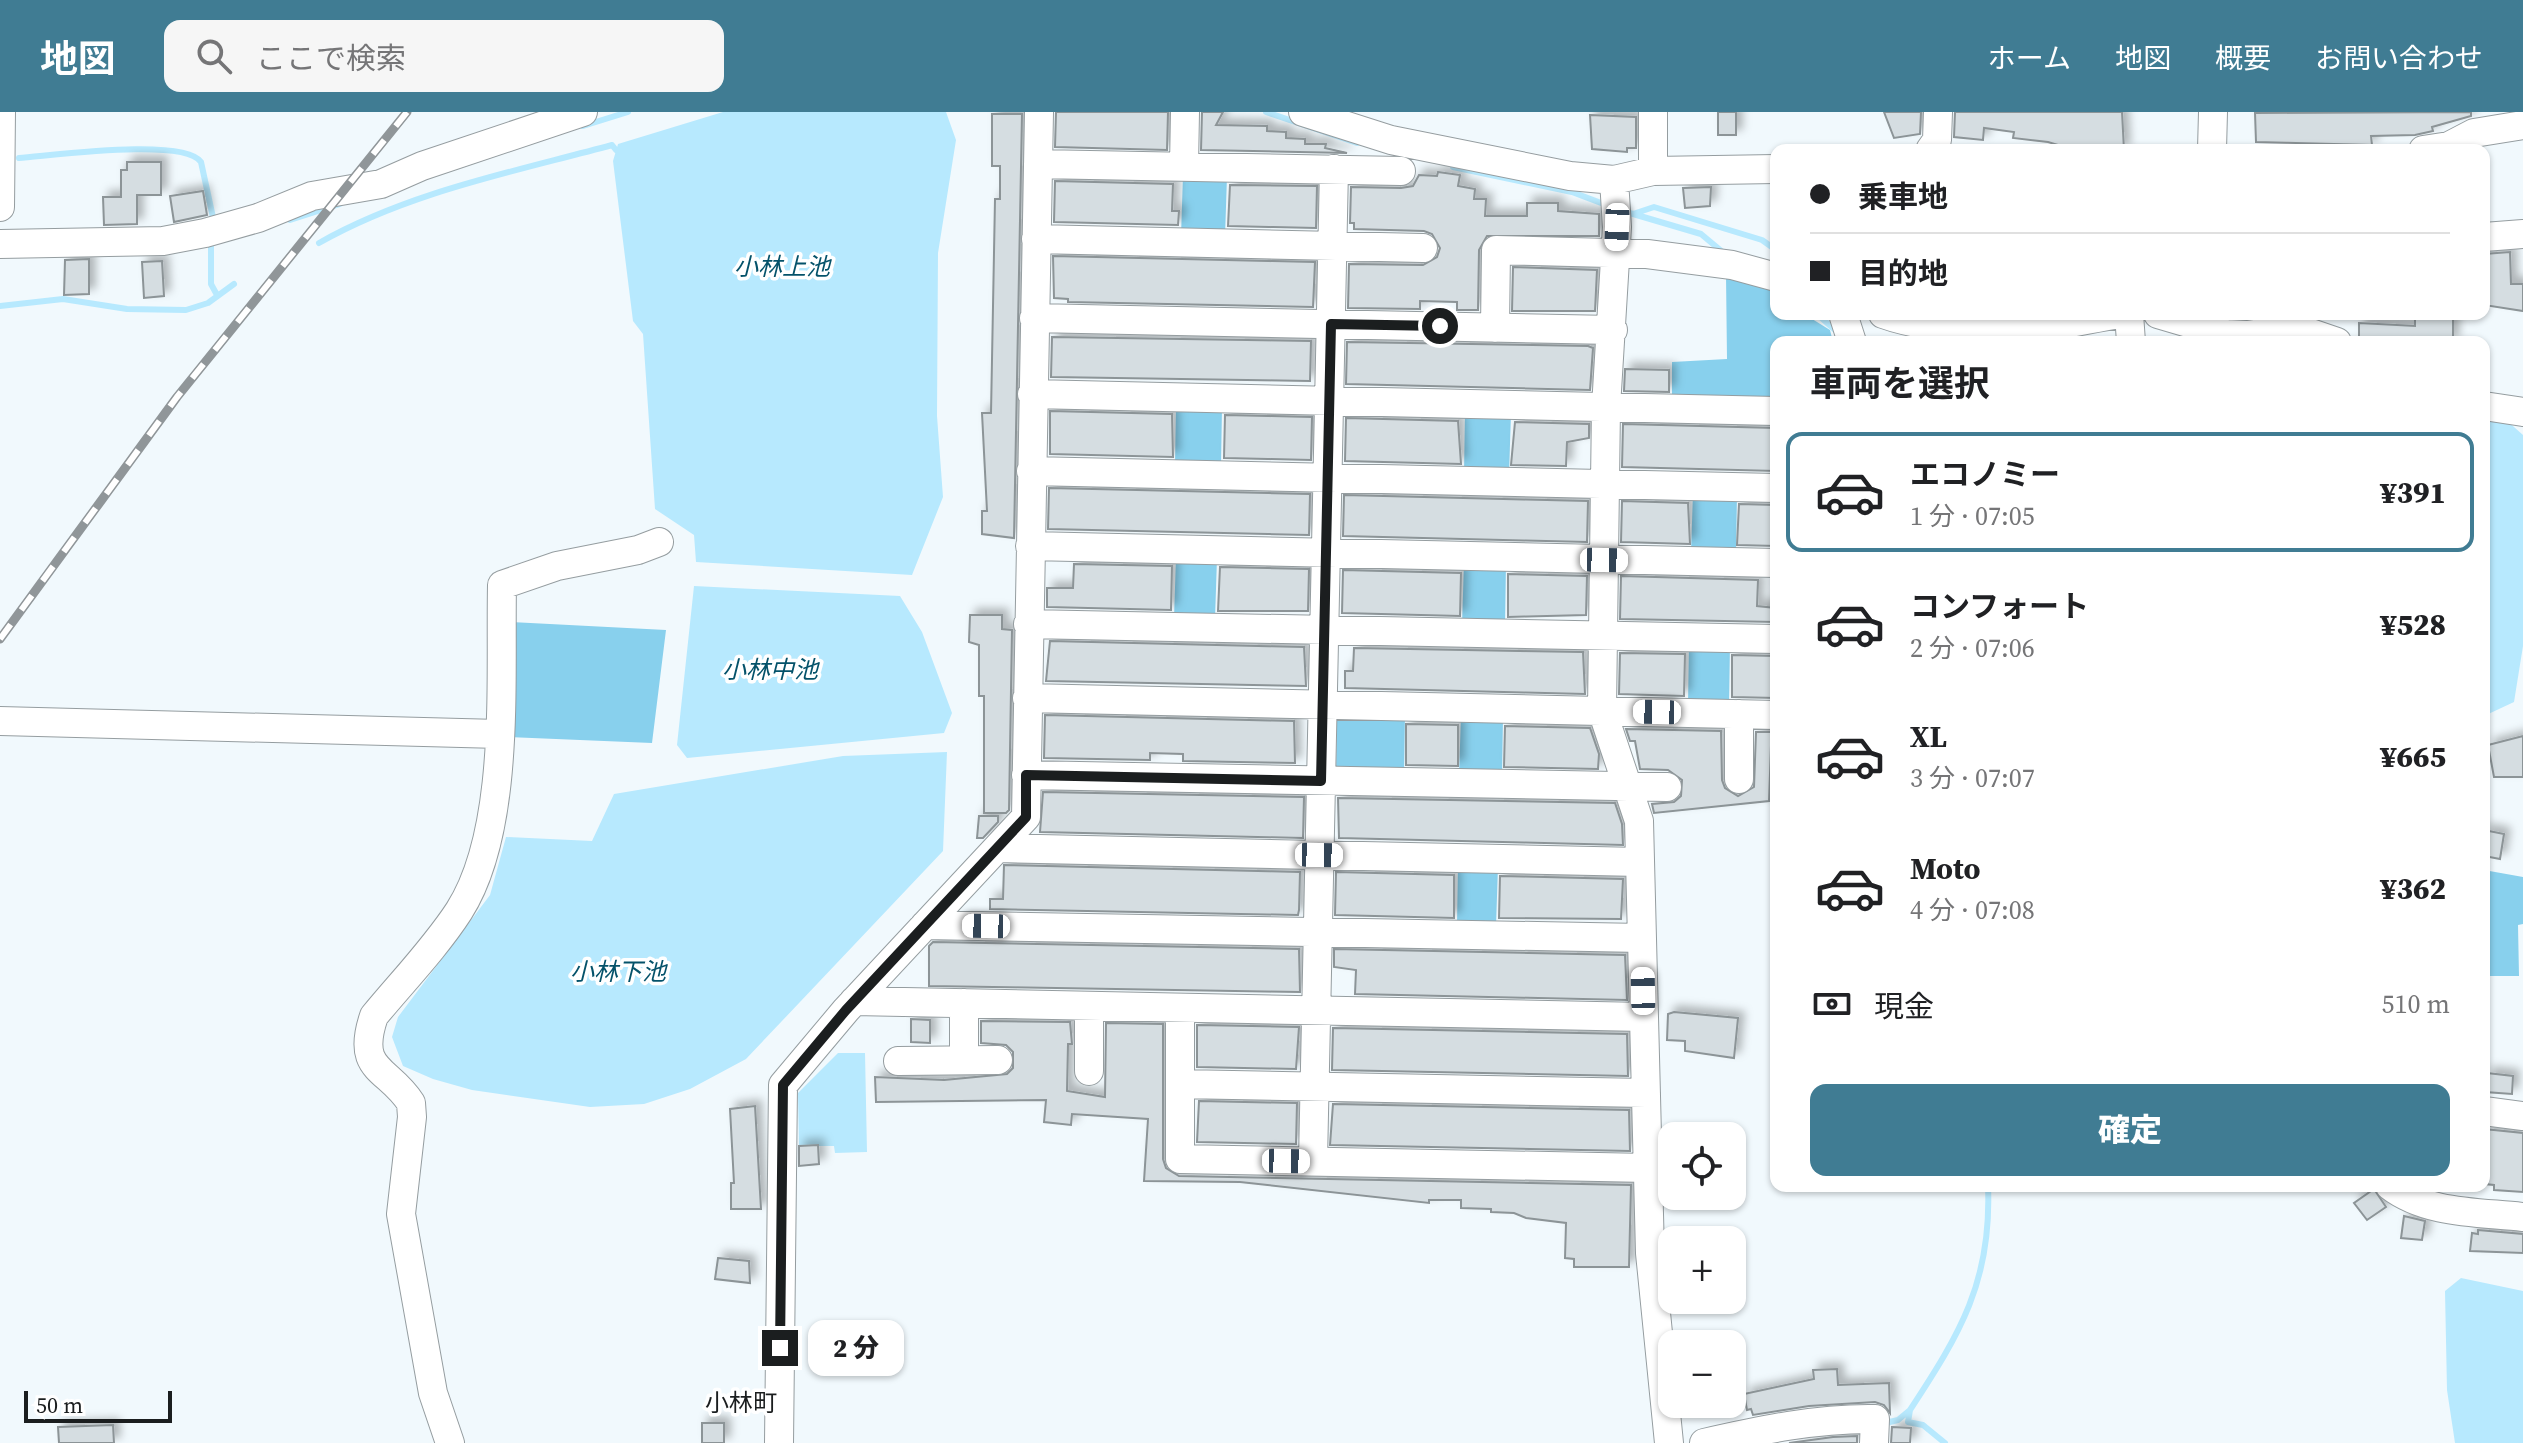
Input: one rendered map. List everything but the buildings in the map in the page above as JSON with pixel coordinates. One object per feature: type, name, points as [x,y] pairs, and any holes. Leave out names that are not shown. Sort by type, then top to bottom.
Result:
[{"type":"street","points":[[0,207],[1,112]]},
{"type":"street","points":[[0,244],[163,241],[213,231],[312,196],[381,184],[422,166],[583,112]]},
{"type":"street","points":[[779,1443],[782,1095],[789,1076],[854,1001],[1026,817],[1039,112]]},
{"type":"street","points":[[1184,166],[1185,112]]},
{"type":"street","points":[[1303,112],[1343,127],[1503,165],[1615,186],[1653,171],[1770,169]]},
{"type":"street","points":[[1653,112],[1653,171]]},
{"type":"street","points":[[1934,144],[1938,112]]},
{"type":"street","points":[[2212,144],[2213,112]]},
{"type":"street","points":[[2453,144],[2474,133],[2523,125]]},
{"type":"street","points":[[1038,164],[1401,171]]},
{"type":"street","points":[[1313,1161],[1334,169]]},
{"type":"street","points":[[1615,186],[1613,330],[1606,407],[1602,710],[1639,821],[1653,1295],[1669,1443]]},
{"type":"street","points":[[2490,237],[2523,234]]},
{"type":"street","points":[[1036,239],[1423,248]]},
{"type":"street","points":[[1495,328],[1496,250],[1616,240],[1755,271]]},
{"type":"street","points":[[1034,318],[1613,330]]},
{"type":"street","points":[[1917,320],[1954,334],[2036,334],[2091,320]]},
{"type":"street","points":[[2178,320],[2226,334],[2247,335],[2303,321],[2327,336]]},
{"type":"street","points":[[1032,394],[1770,411]]},
{"type":"street","points":[[2490,407],[2523,412]]},
{"type":"street","points":[[1031,471],[1770,488]]},
{"type":"street","points":[[450,1443],[433,1393],[401,1214],[411,1103],[377,1071],[368,1038],[374,1016],[459,911],[475,880],[496,786],[502,585],[557,566],[638,550],[659,542]]},
{"type":"street","points":[[1030,546],[1770,563]]},
{"type":"street","points":[[1028,624],[1770,639]]},
{"type":"street","points":[[1027,698],[1770,715]]},
{"type":"street","points":[[1739,714],[1739,779]]},
{"type":"street","points":[[0,721],[499,734]]},
{"type":"street","points":[[1026,775],[1667,787]]},
{"type":"street","points":[[998,848],[1640,862]]},
{"type":"street","points":[[925,925],[1642,938]]},
{"type":"street","points":[[854,1001],[1644,1017]]},
{"type":"street","points":[[957,1065],[964,1003]]},
{"type":"street","points":[[1089,1006],[1089,1071]]},
{"type":"street","points":[[1180,1008],[1180,1159],[1648,1168]]},
{"type":"street","points":[[898,1061],[957,1065],[998,1060]]},
{"type":"street","points":[[1180,1084],[1646,1093]]},
{"type":"street","points":[[2490,1112],[2523,1116]]},
{"type":"street","points":[[2398,1192],[2429,1206],[2523,1217]]},
{"type":"street","points":[[1704,1443],[1804,1422],[1851,1419],[1875,1431]]},
{"type":"shaded area","points":[[1183,175],[1227,176],[1225,237],[1181,236]]},
{"type":"shaded area","points":[[1726,275],[1757,281],[1770,291],[1770,320],[1814,320],[1830,330],[1832,336],[1770,336],[1770,403],[1672,403],[1672,362],[1727,359]]},
{"type":"shaded area","points":[[1176,406],[1222,407],[1221,466],[1175,465]]},
{"type":"shaded area","points":[[1465,411],[1511,413],[1509,475],[1464,474]]},
{"type":"shaded area","points":[[1693,492],[1737,493],[1736,554],[1691,553]]},
{"type":"shaded area","points":[[1176,557],[1217,558],[1215,619],[1174,618]]},
{"type":"shaded area","points":[[1464,562],[1506,563],[1505,626],[1462,625]]},
{"type":"shaded area","points":[[511,622],[666,630],[652,743],[506,737]]},
{"type":"shaded area","points":[[1689,643],[1730,644],[1729,706],[1688,705]]},
{"type":"shaded area","points":[[1337,711],[1405,713],[1404,776],[1336,774]]},
{"type":"shaded area","points":[[1461,715],[1503,716],[1502,777],[1459,776]]},
{"type":"shaded area","points":[[1458,865],[1498,866],[1496,926],[1457,925]]},
{"type":"shaded area","points":[[2490,871],[2523,877],[2523,924],[2518,925],[2519,976],[2490,976]]},
{"type":"water","name":"小林上池","points":[[723,112],[946,112],[956,140],[938,253],[937,416],[943,497],[912,575],[696,562],[694,535],[655,509],[643,334],[633,321],[613,161],[618,144]]},
{"type":"water","points":[[2490,418],[2505,419],[2523,435],[2523,646],[2514,702],[2490,713]]},
{"type":"water","name":"小林中池","points":[[694,586],[900,596],[922,632],[952,713],[944,733],[687,758],[677,745]]},
{"type":"water","name":"小林下池","points":[[947,752],[943,851],[746,1059],[690,1089],[644,1104],[590,1107],[472,1090],[433,1079],[403,1066],[392,1037],[398,1017],[490,895],[506,837],[592,841],[614,794],[843,756]]},
{"type":"water","points":[[838,1053],[865,1053],[867,1152],[835,1153],[834,1146],[799,1146],[798,1093]]},
{"type":"water","points":[[2461,1278],[2523,1291],[2523,1443],[2455,1443],[2447,1390],[2445,1291]]},
{"type":"waterway","points":[[583,126],[628,112]]},
{"type":"waterway","points":[[1266,112],[1357,143]]},
{"type":"waterway","points":[[319,243],[389,210],[462,185],[612,145],[616,150]]},
{"type":"waterway","points":[[19,158],[144,149],[190,155],[201,162],[214,222]]},
{"type":"waterway","points":[[1453,167],[1572,192],[1609,206]]},
{"type":"waterway","points":[[290,220],[340,204]]},
{"type":"waterway","points":[[1633,214],[1654,207],[1762,240],[1770,246]]},
{"type":"waterway","points":[[1623,211],[1701,234],[1725,254]]},
{"type":"waterway","points":[[211,240],[211,284],[217,295]]},
{"type":"waterway","points":[[0,306],[63,299],[127,309],[186,310],[208,303],[234,284]]},
{"type":"waterway","points":[[1824,320],[1835,330]]},
{"type":"waterway","points":[[1881,1424],[1898,1420],[1910,1410],[1958,1331],[1978,1279],[1985,1250],[1988,1192]]},
{"type":"waterway","points":[[1910,1410],[1908,1422],[1923,1425],[1945,1443]]},
{"type":"railway","points":[[0,639],[177,397],[407,112]]},
{"type":"district","name":"小林町","points":[[741,1403]]},
{"type":"route","points":[[780,1348],[783,1085],[846,1010],[1026,817],[1026,775],[1321,781],[1331,324],[1440,326]]}]
